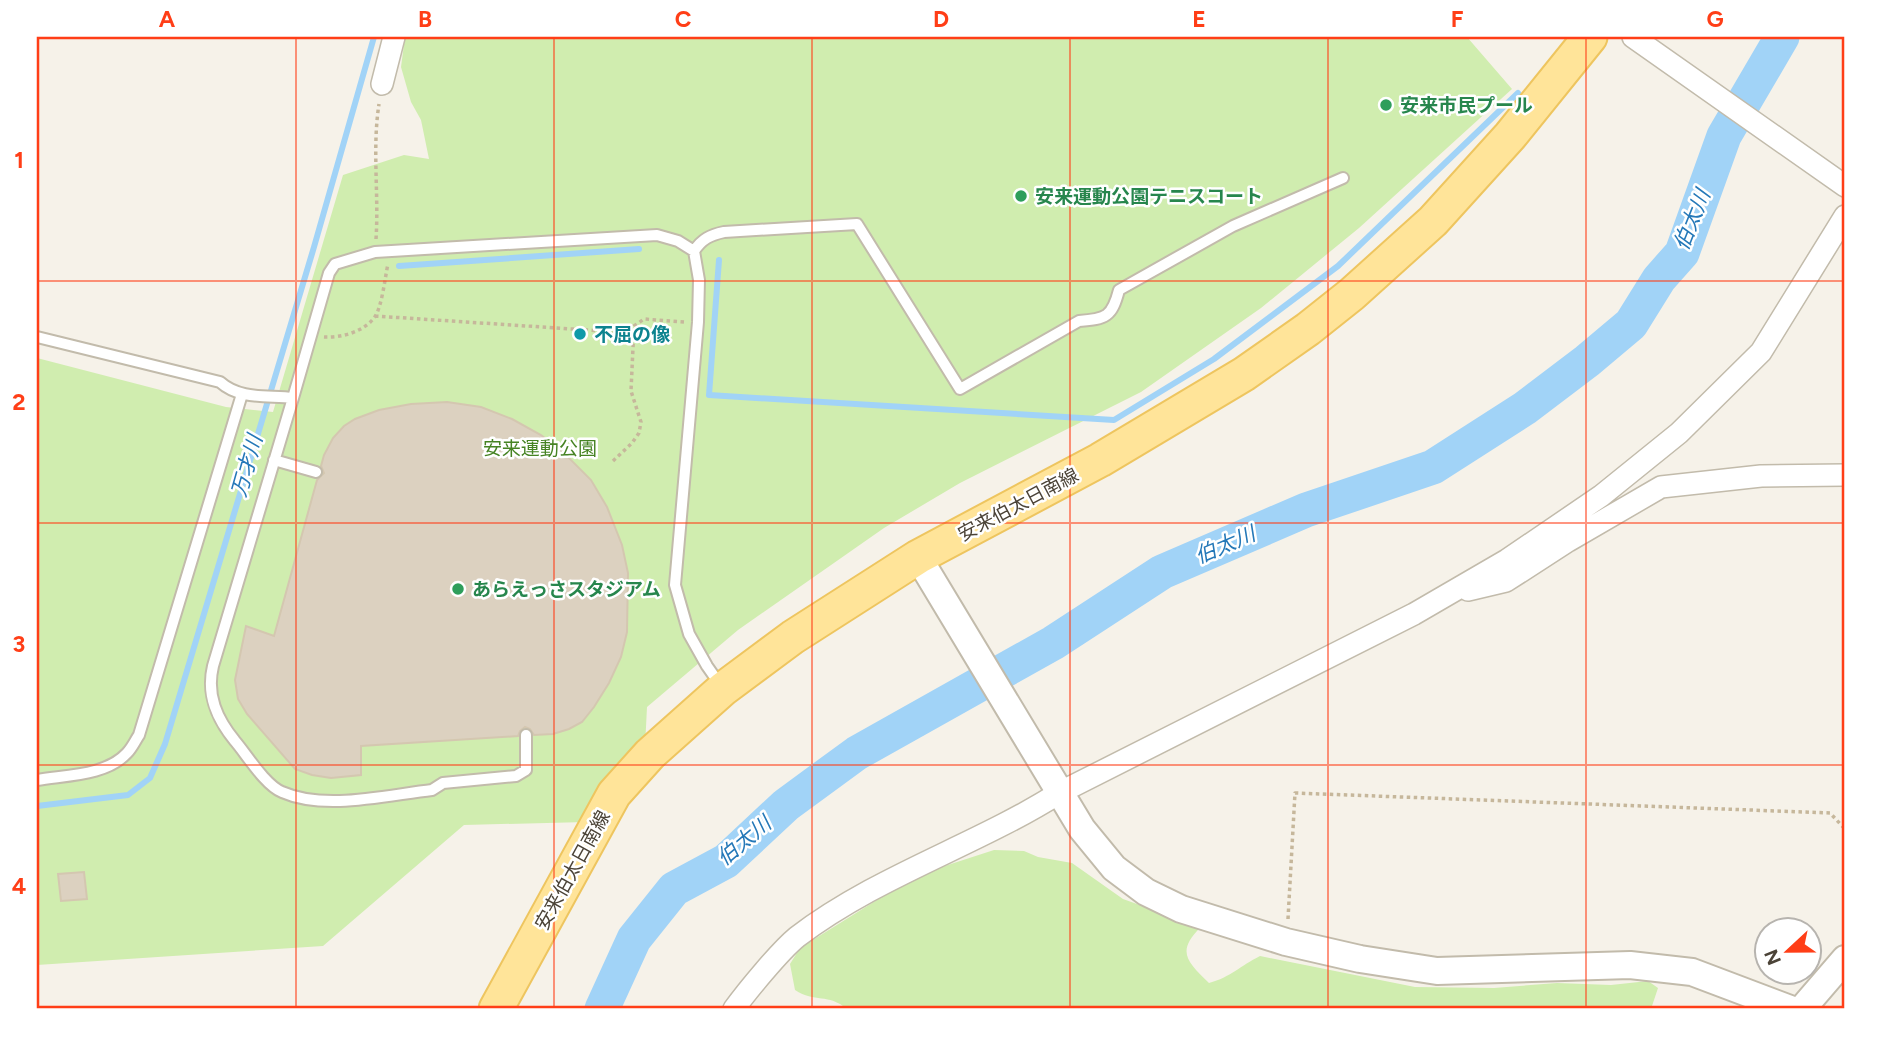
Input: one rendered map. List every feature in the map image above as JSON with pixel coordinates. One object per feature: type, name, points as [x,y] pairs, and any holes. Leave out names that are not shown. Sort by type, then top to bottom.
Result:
[{"type":"main road","name":"安来伯太日南線","points":[[496,1009],[614,794],[650,754],[723,689],[793,637],[918,556],[1100,460],[1244,374],[1308,329],[1352,294],[1433,221],[1510,136],[1590,37]]},
{"type":"street","points":[[382,84],[394,37]]},
{"type":"street","points":[[1633,37],[1845,186]]},
{"type":"street","points":[[734,1009],[796,939],[889,881],[1031,810],[1055,788],[1414,614],[1507,560],[1601,496],[1679,433],[1761,352],[1845,216]]},
{"type":"street","points":[[1439,598],[1507,581],[1568,541],[1661,487],[1760,476],[1845,475]]},
{"type":"street","points":[[918,556],[1082,829],[1115,868],[1146,892],[1181,909],[1286,942],[1360,959],[1437,971],[1630,965],[1692,972],[1790,1009]]},
{"type":"street","points":[[1802,1009],[1845,959]]},
{"type":"lane","points":[[694,251],[710,234],[857,224],[960,389],[1079,321],[1102,319],[1114,309],[1119,290],[1233,226],[1343,178]]},
{"type":"lane","points":[[526,735],[526,770],[516,776],[443,783],[432,790],[325,802],[281,792],[269,783],[218,717],[211,697],[211,676],[329,273],[335,264],[375,252],[657,235],[678,241],[694,251],[699,280],[698,322],[675,585],[689,634],[723,689]]},
{"type":"lane","points":[[37,337],[220,382],[231,392],[293,398]]},
{"type":"lane","points":[[37,780],[102,769],[127,752],[139,735],[242,394]]},
{"type":"lane","points":[[274,460],[316,472]]},
{"type":"path","points":[[375,252],[378,206],[375,149],[382,84]]},
{"type":"path","points":[[376,316],[391,251]]},
{"type":"path","points":[[311,334],[343,336],[376,316],[633,333]]},
{"type":"path","points":[[613,461],[632,443],[639,433],[641,422],[631,391],[634,326],[644,319],[698,322]]},
{"type":"path","points":[[1286,942],[1295,793],[1830,813],[1845,829]]},
{"type":"green space","name":"安来運動公園","points":[[405,37],[1467,37],[1512,89],[1359,228],[1261,308],[1141,392],[960,483],[884,528],[738,630],[647,707],[645,747],[586,822],[464,825],[323,946],[37,965],[37,358],[226,407],[273,412],[343,175],[404,155],[429,159],[421,120],[411,102],[401,67]]},
{"type":"green space","points":[[994,850],[1024,851],[1038,857],[1072,863],[1123,899],[1201,927],[1188,943],[1187,956],[1209,983],[1260,956],[1415,987],[1494,988],[1557,983],[1611,985],[1648,981],[1658,988],[1651,1009],[847,1009],[834,1001],[795,990],[790,964],[800,948],[917,875]]},
{"type":"building","name":"あらえっさスタジアム","points":[[447,402],[481,407],[512,419],[541,435],[591,480],[607,507],[622,545],[628,573],[627,632],[621,657],[594,707],[582,722],[569,729],[553,734],[534,735],[525,727],[518,736],[361,746],[361,775],[331,778],[295,769],[247,714],[238,699],[235,680],[246,626],[274,636],[317,480],[324,473],[321,466],[324,455],[333,438],[355,419],[379,410],[411,404]]},
{"type":"building","points":[[84,872],[87,899],[61,901],[58,874]]},
{"type":"waterway","name":"万才川","points":[[37,806],[128,795],[150,778],[165,744],[374,37]]},
{"type":"waterway","name":"伯太川","points":[[602,1009],[634,939],[674,889],[726,861],[786,805],[857,753],[1053,643],[1162,572],[1306,510],[1433,467],[1525,408],[1587,361],[1631,324],[1659,279],[1682,253],[1724,136],[1782,37]]},
{"type":"waterway","points":[[719,260],[709,395],[1114,420],[1214,359],[1338,266],[1518,93]]},
{"type":"waterway","points":[[399,266],[639,249]]},
{"type":"place","name":"安来市民プール","points":[[1386,105]]},
{"type":"place","name":"安来運動公園テニスコート","points":[[1021,196]]},
{"type":"place","name":"不屈の像","points":[[580,334]]},
{"type":"place","name":"あらえっさスタジアム","points":[[458,589]]}]
